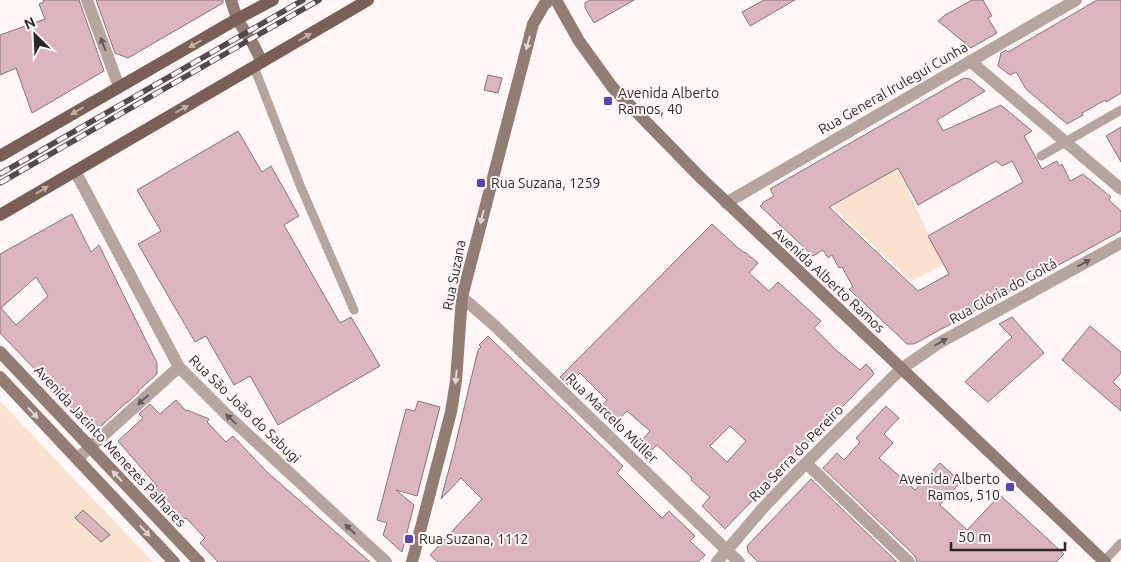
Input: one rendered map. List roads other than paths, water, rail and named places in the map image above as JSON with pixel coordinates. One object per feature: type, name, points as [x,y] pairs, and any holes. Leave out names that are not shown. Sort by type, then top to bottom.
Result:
[{"type":"main road","points":[[230,0],[258,64]]},
{"type":"main road","points":[[0,156],[273,0]]},
{"type":"main road","name":"Rua Suzana","points":[[412,562],[451,412],[456,381],[462,297],[533,24],[549,0]]},
{"type":"main road","name":"Avenida Alberto Ramos","points":[[556,0],[579,41],[613,88],[726,203],[1104,561]]},
{"type":"main road","points":[[0,215],[366,1]]},
{"type":"main road","name":"Avenida Jacinto Menezes Palhares","points":[[0,352],[199,562]]},
{"type":"main road","points":[[0,377],[174,562]]},
{"type":"street","points":[[86,0],[119,87]]},
{"type":"street","name":"Rua General Irulegui Cunha","points":[[726,203],[1076,0]]},
{"type":"street","points":[[970,61],[1121,189]]},
{"type":"street","name":"Rua São João do Sabugi","points":[[75,171],[179,367],[227,415],[386,562]]},
{"type":"street","name":"Rua Glória do Goitá","points":[[901,369],[939,343],[1121,242]]},
{"type":"street","name":"Rua Marcelo Müller","points":[[462,297],[495,326],[739,562]]},
{"type":"street","points":[[77,459],[179,367]]},
{"type":"street","name":"Rua Serra do Pereiro","points":[[717,562],[763,508],[901,369]]},
{"type":"street","points":[[806,464],[909,562]]},
{"type":"lane","points":[[258,64],[300,185],[354,310]]},
{"type":"lane","points":[[1041,156],[1121,110]]},
{"type":"lane","points":[[1104,561],[1121,543]]},
{"type":"railway","points":[[0,174],[303,0]]},
{"type":"railway","points":[[0,183],[319,0]]},
{"type":"place","name":"Avenida Alberto Ramos, 40","points":[[608,101]]},
{"type":"place","name":"Rua Suzana, 1259","points":[[481,183]]},
{"type":"place","name":"Avenida Alberto Ramos, 510","points":[[1010,487]]},
{"type":"place","name":"Rua Suzana, 1112","points":[[409,539]]}]
